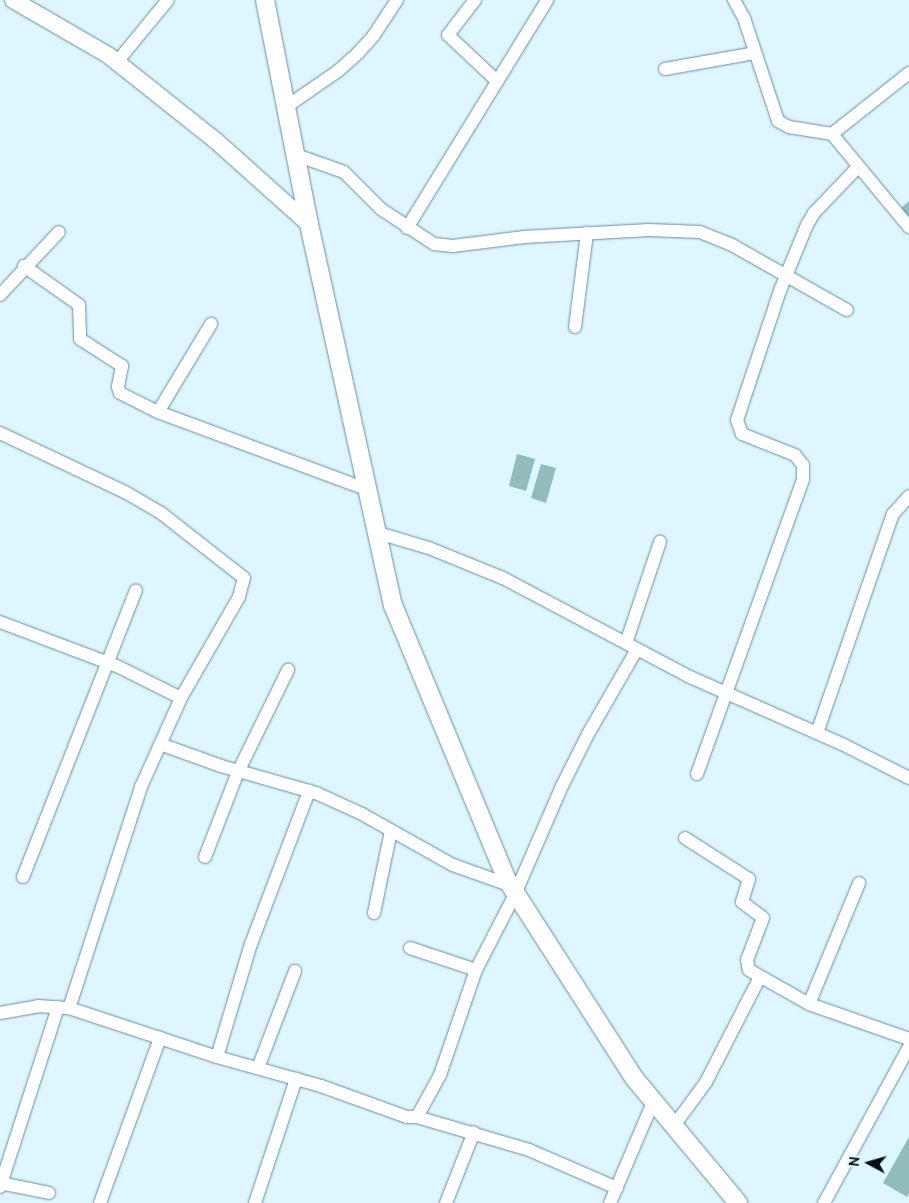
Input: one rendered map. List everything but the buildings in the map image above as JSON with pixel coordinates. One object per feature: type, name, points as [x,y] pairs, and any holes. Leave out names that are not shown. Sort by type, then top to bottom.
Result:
[{"type":"main road","points":[[265,0],[309,224],[375,532],[397,615],[494,856],[512,889],[634,1078],[733,1201]]},
{"type":"street","points":[[13,0],[117,62],[216,140],[309,224]]},
{"type":"street","points":[[117,62],[168,0]]},
{"type":"street","points":[[286,107],[338,71],[358,53],[374,35],[397,0]]},
{"type":"street","points":[[475,0],[448,35],[497,80]]},
{"type":"street","points":[[407,228],[548,0]]},
{"type":"street","points":[[734,0],[744,18],[778,121],[789,127],[832,134],[858,168],[909,227]]},
{"type":"street","points":[[665,69],[755,53]]},
{"type":"street","points":[[832,134],[909,74]]},
{"type":"street","points":[[296,155],[344,172],[381,209],[407,228],[434,244],[453,246],[649,230],[700,232],[725,242],[847,310]]},
{"type":"street","points":[[697,774],[803,478],[803,465],[795,455],[742,434],[738,428],[737,420],[786,277],[814,212],[858,168]]},
{"type":"street","points":[[0,295],[24,266],[59,232]]},
{"type":"street","points":[[575,327],[587,234]]},
{"type":"street","points":[[24,266],[79,305],[80,338],[122,366],[118,387],[120,393],[158,412],[366,489]]},
{"type":"street","points":[[158,412],[210,324]]},
{"type":"street","points":[[0,433],[125,492],[161,513],[244,578],[239,597],[221,632],[181,698],[160,744],[132,814],[0,1185],[49,1193]]},
{"type":"street","points":[[817,733],[890,522],[909,496]]},
{"type":"street","points":[[375,532],[429,548],[503,578],[631,646],[726,693],[817,733],[909,778]]},
{"type":"street","points":[[417,1117],[440,1075],[476,970],[512,889],[631,646],[660,542]]},
{"type":"street","points":[[23,877],[136,590]]},
{"type":"street","points":[[0,622],[108,662],[181,698]]},
{"type":"street","points":[[206,857],[238,772],[288,670]]},
{"type":"street","points":[[160,744],[238,772],[309,791],[362,814],[453,865],[512,889]]},
{"type":"street","points":[[217,1057],[251,944],[309,791]]},
{"type":"street","points":[[374,913],[391,831]]},
{"type":"street","points":[[684,838],[748,876],[749,883],[742,902],[763,918],[746,965],[749,970],[809,1004],[909,1039]]},
{"type":"street","points":[[809,1004],[859,883]]},
{"type":"street","points":[[410,948],[476,970]]},
{"type":"street","points":[[258,1068],[295,971]]},
{"type":"street","points":[[673,1127],[706,1082],[760,977]]},
{"type":"street","points":[[0,1013],[38,1006],[64,1008],[217,1057],[296,1079],[407,1117],[417,1117],[474,1132],[528,1150],[617,1188]]},
{"type":"street","points":[[100,1203],[160,1038]]},
{"type":"street","points":[[824,1203],[909,1047]]},
{"type":"street","points":[[255,1203],[296,1079]]},
{"type":"street","points":[[610,1203],[654,1102]]},
{"type":"street","points":[[446,1203],[474,1132]]}]
